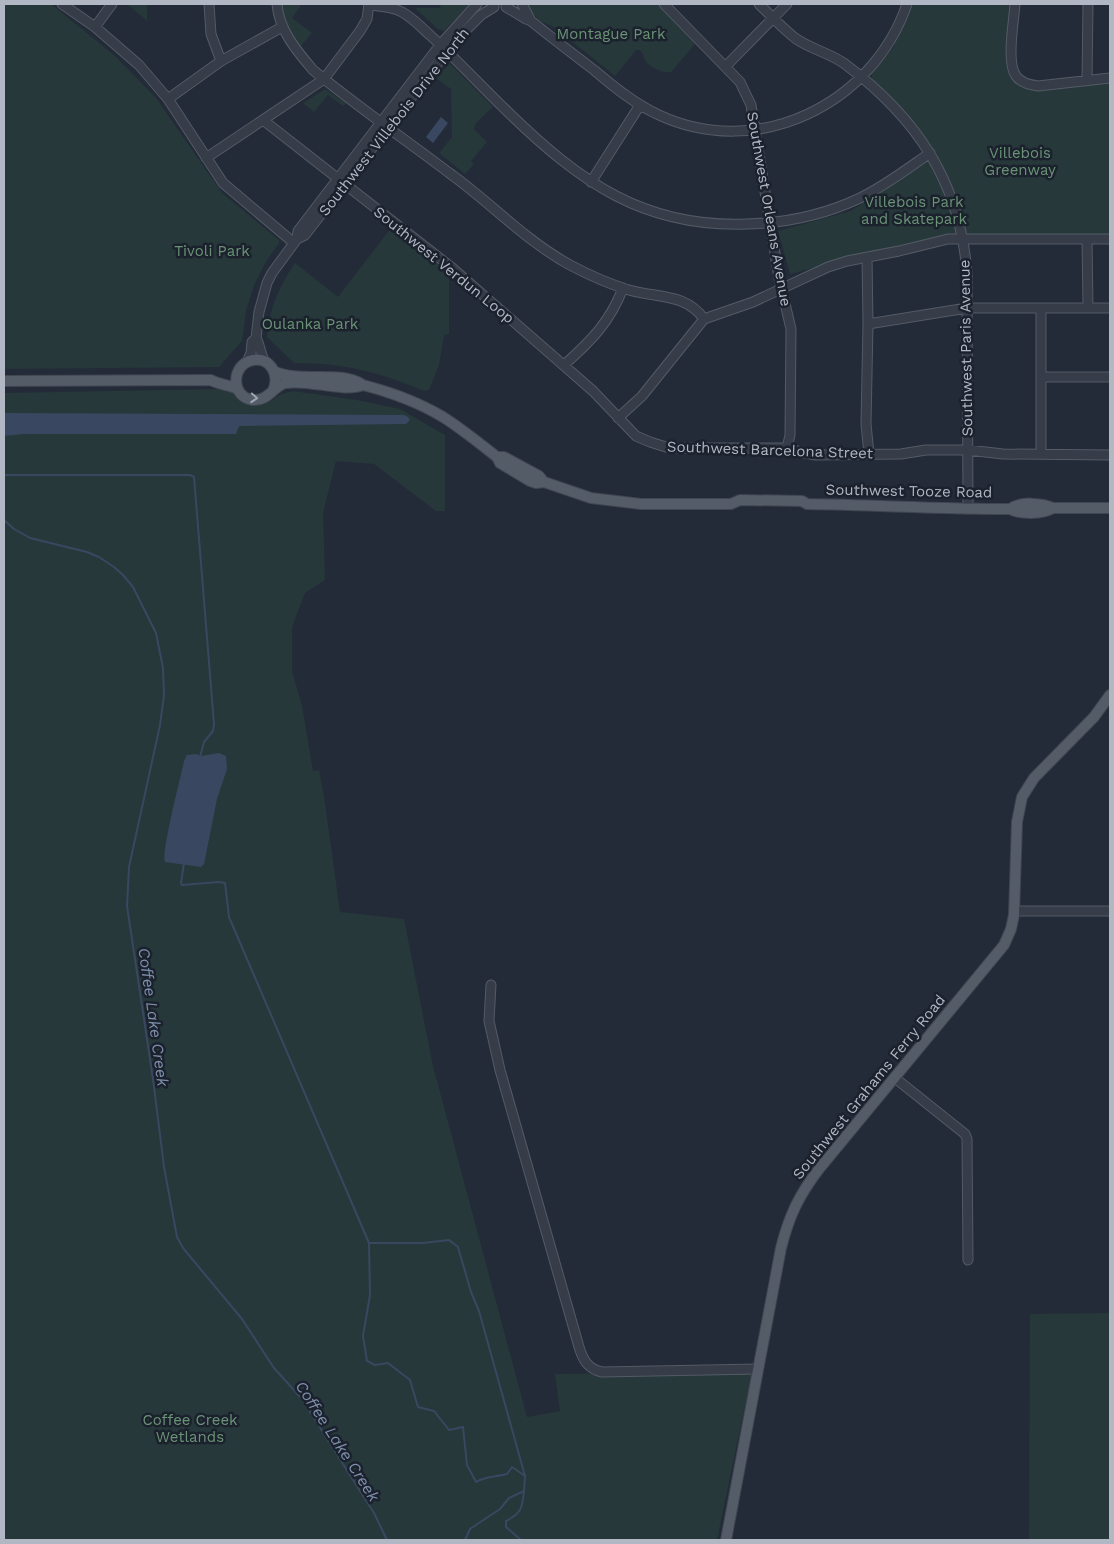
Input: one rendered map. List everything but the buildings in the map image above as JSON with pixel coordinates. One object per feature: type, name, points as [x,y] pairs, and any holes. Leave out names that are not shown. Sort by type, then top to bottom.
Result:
[{"type":"main road","points":[[211,380],[215,383],[228,384],[238,389],[244,396],[254,400],[266,397],[274,388],[276,380],[274,371],[265,362],[257,360],[247,362],[238,372],[236,379],[238,389]]},
{"type":"main road","name":"Southwest Tooze Road","points":[[274,371],[288,376],[316,376],[357,380],[363,385],[386,391],[430,410],[497,456],[500,464],[536,483],[544,482],[582,495],[622,503],[731,504],[739,507],[801,507],[807,504],[1010,509],[1016,512],[1045,512],[1053,508],[1110,508]]},
{"type":"main road","points":[[7,381],[211,380],[215,377],[228,376],[238,372]]},
{"type":"main road","points":[[274,388],[288,383],[325,384],[356,388],[363,385]]},
{"type":"main road","name":"Southwest Grahams Ferry Road","points":[[726,1540],[781,1248],[787,1224],[794,1208],[819,1169],[998,952],[1011,930],[1015,911],[1017,822],[1022,797],[1034,778],[1094,717],[1110,695]]},
{"type":"street","points":[[62,4],[95,26],[139,66],[168,99],[206,158],[229,188],[296,241]]},
{"type":"street","points":[[95,26],[112,4]]},
{"type":"street","points":[[209,4],[210,34],[221,61]]},
{"type":"street","points":[[277,4],[282,27],[313,70],[452,175],[548,252],[594,277],[623,288],[683,301],[692,306],[704,320]]},
{"type":"street","points":[[206,158],[324,79],[360,31],[366,19],[369,4],[402,12],[444,48],[528,130],[564,162],[591,182],[636,206],[676,219],[708,223],[771,224],[813,215],[861,198],[881,187],[930,153]]},
{"type":"street","name":"Southwest Villebois Drive North","points":[[247,362],[251,353],[252,342],[256,338],[259,312],[267,283],[272,273],[296,241],[298,231],[389,128],[477,4]]},
{"type":"street","points":[[522,4],[531,21]]},
{"type":"street","name":"Southwest Orleans Avenue","points":[[664,4],[740,82],[747,94],[753,115],[782,288],[791,330],[790,435],[787,448]]},
{"type":"street","name":"Southwest Paris Avenue","points":[[759,4],[795,38],[843,63],[900,112],[930,153],[947,186],[963,239],[967,273],[968,509]]},
{"type":"street","points":[[726,66],[787,4]]},
{"type":"street","points":[[491,5],[510,5],[526,20],[531,21],[640,105],[661,116],[693,126],[720,130],[755,129],[778,125],[807,116],[833,100],[862,78],[888,45],[907,4]]},
{"type":"street","points":[[1015,4],[1012,53],[1013,69],[1018,78],[1030,85],[1038,86],[1110,78]]},
{"type":"street","points":[[1087,80],[1088,4]]},
{"type":"street","name":"Southwest Villebois Drive North","points":[[341,182],[381,122],[444,48],[491,5]]},
{"type":"street","points":[[168,99],[221,61],[282,27]]},
{"type":"street","points":[[591,182],[640,105]]},
{"type":"street","name":"Southwest Verdun Loop","points":[[263,120],[452,267],[593,391],[618,418]]},
{"type":"street","points":[[618,418],[646,392],[704,320],[718,313],[745,306],[828,267],[846,261],[939,241],[963,239],[1110,239]]},
{"type":"street","points":[[1087,239],[1088,308]]},
{"type":"street","points":[[867,257],[866,424],[869,454]]},
{"type":"street","points":[[564,366],[585,346],[609,318],[616,308],[623,288]]},
{"type":"street","points":[[868,324],[967,308],[1110,308]]},
{"type":"street","points":[[1040,308],[1041,454]]},
{"type":"street","name":"Southwest Villebois Drive North","points":[[256,338],[265,362]]},
{"type":"street","points":[[1041,377],[1110,377]]},
{"type":"street","name":"Southwest Barcelona Street","points":[[618,418],[636,436],[666,447],[787,448],[816,455],[901,454],[926,450],[968,450],[1003,454],[1110,455]]},
{"type":"street","points":[[1015,911],[1110,912]]},
{"type":"street","points":[[491,985],[489,1021],[500,1070],[579,1347],[585,1361],[590,1367],[602,1372],[758,1369]]},
{"type":"street","points":[[895,1078],[964,1134],[967,1139],[968,1260]]},
{"type":"green space","name":"Tivoli Park","points":[[4,4],[51,4],[114,55],[156,98],[222,193],[279,240],[254,285],[246,311],[242,341],[219,367],[4,369]]},
{"type":"green space","points":[[127,4],[147,4],[147,21]]},
{"type":"green space","points":[[280,4],[302,4],[292,18],[312,33],[300,47],[284,22]]},
{"type":"green space","points":[[441,4],[470,4],[444,31],[438,29],[415,8],[440,8]]},
{"type":"green space","name":"Montague Park","points":[[525,4],[657,4],[695,44],[671,72],[660,71],[653,67],[647,63],[642,52],[636,50],[615,76],[554,27],[540,21]]},
{"type":"green space","name":"Villebois Greenway","points":[[913,4],[1011,4],[1006,66],[1011,78],[1020,85],[1085,85],[1110,82],[1110,235],[967,235],[965,233],[944,175],[930,146],[907,116],[872,81],[872,74],[893,48]]},
{"type":"green space","points":[[449,63],[493,107],[476,123],[474,129],[487,142],[471,161],[474,164],[465,174],[439,153],[452,137],[451,89],[437,79]]},
{"type":"green space","points":[[325,89],[346,103],[343,106],[328,95],[314,112],[303,103]]},
{"type":"green space","name":"Villebois Park and Skatepark","points":[[929,159],[945,192],[958,235],[847,259],[790,274],[778,231],[851,211]]},
{"type":"green space","name":"Oulanka Park","points":[[391,228],[449,272],[449,334],[444,335],[439,365],[429,390],[424,391],[393,379],[361,370],[328,364],[294,363],[267,337],[270,317],[276,298],[284,280],[295,263],[338,297]]},
{"type":"green space","name":"Coffee Creek Wetlands","points":[[221,389],[232,391],[249,404],[259,405],[269,402],[281,394],[293,391],[357,400],[400,409],[445,435],[445,511],[436,511],[374,464],[336,461],[323,513],[325,580],[305,593],[292,627],[292,671],[302,706],[313,771],[319,770],[340,912],[404,919],[433,1066],[527,1417],[560,1411],[555,1374],[752,1372],[717,1540],[4,1540],[4,393]]},
{"type":"green space","points":[[1110,1313],[1110,1540],[1029,1540],[1030,1314]]},
{"type":"water","points":[[441,117],[448,123],[433,143],[426,137]]},
{"type":"water","points":[[4,413],[404,415],[410,420],[406,424],[239,426],[236,434],[23,434],[4,436]]},
{"type":"water","points":[[219,753],[226,756],[227,769],[217,799],[204,864],[201,867],[165,862],[168,829],[184,761],[187,755],[196,754],[201,756]]},
{"type":"waterway","points":[[4,475],[190,475],[194,477],[214,724],[213,731],[204,742],[200,757]]},
{"type":"waterway","name":"Coffee Lake Creek","points":[[4,520],[14,529],[30,538],[87,552],[114,567],[133,587],[156,633],[163,668],[164,695],[160,725],[129,867],[127,906],[164,1167],[177,1237],[183,1248],[242,1319],[274,1368],[302,1399],[374,1513],[387,1540]]},
{"type":"waterway","points":[[184,863],[182,885],[225,883],[229,917],[369,1243],[370,1295],[363,1336],[367,1361],[375,1365],[388,1363],[410,1380],[418,1407],[434,1411],[449,1430],[463,1427],[467,1465],[476,1482],[507,1474],[512,1467],[525,1476],[524,1491],[509,1498],[500,1509],[470,1529],[465,1540]]},
{"type":"waterway","points":[[369,1243],[423,1243],[449,1240],[458,1247],[471,1292],[479,1311],[525,1476]]},
{"type":"waterway","points":[[521,1540],[506,1527],[506,1521],[520,1509],[524,1491]]}]
